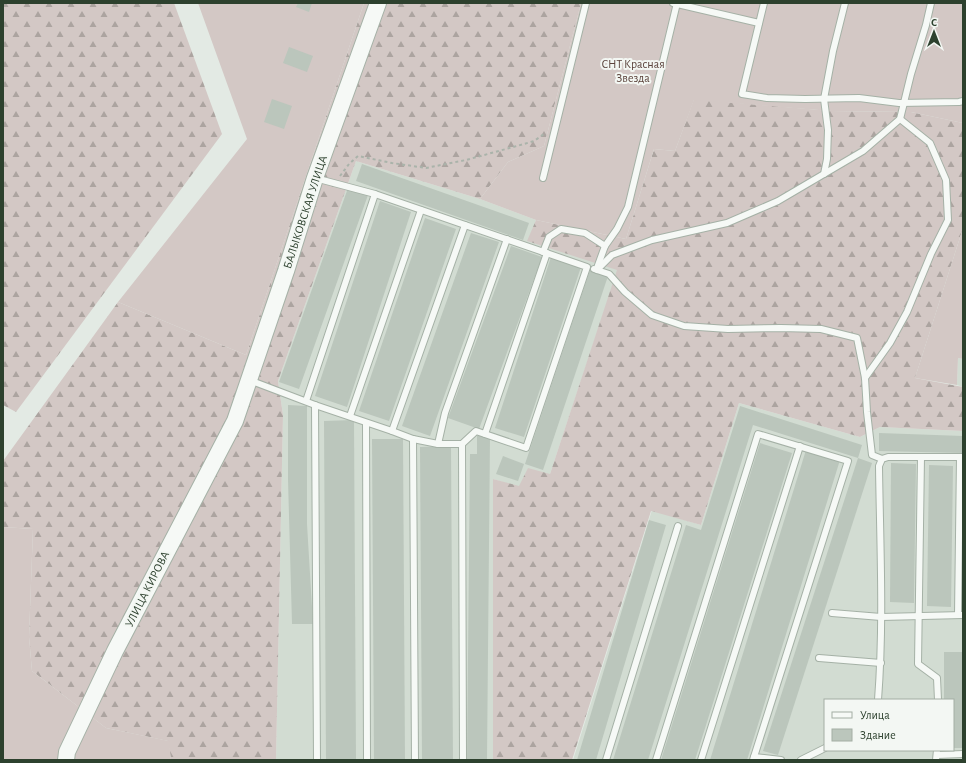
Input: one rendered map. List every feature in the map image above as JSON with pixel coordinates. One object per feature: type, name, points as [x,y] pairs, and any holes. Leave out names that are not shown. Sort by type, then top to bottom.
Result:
[{"type":"street","name":"БАЛЫКОВСКАЯ УЛИЦА","points":[[235,421],[376,3]]},
{"type":"street","name":"УЛИЦА КИРОВА","points":[[66,760],[68,752],[115,651],[235,421]]},
{"type":"lane","points":[[542,178],[586,3]]},
{"type":"lane","points":[[597,270],[605,246],[617,229],[628,207],[676,3],[759,23]]},
{"type":"lane","points":[[764,3],[742,94],[767,98],[859,98],[904,102],[963,101]]},
{"type":"lane","points":[[824,174],[827,159],[828,130],[824,99],[833,51],[845,3]]},
{"type":"lane","points":[[597,270],[612,255],[652,240],[727,223],[778,201],[863,151],[900,119],[931,3]]},
{"type":"lane","points":[[865,378],[890,343],[907,312],[931,254],[948,220],[946,180],[930,143],[900,119]]},
{"type":"lane","points":[[316,178],[375,194],[609,274],[625,292],[652,315],[684,326],[728,329],[821,329],[857,338],[865,378],[872,455],[882,459],[888,457],[962,457],[961,615],[881,617],[832,613]]},
{"type":"lane","points":[[306,401],[375,194]]},
{"type":"lane","points":[[350,416],[421,210]]},
{"type":"lane","points":[[392,430],[465,225]]},
{"type":"lane","points":[[485,434],[549,237],[561,229],[585,233],[605,246]]},
{"type":"lane","points":[[438,444],[445,413],[507,239]]},
{"type":"lane","points":[[249,380],[316,405],[392,430],[413,439],[438,444],[462,444],[476,430],[526,448],[587,267]]},
{"type":"lane","points":[[316,405],[317,760]]},
{"type":"lane","points":[[366,422],[367,760]]},
{"type":"lane","points":[[656,760],[758,434],[848,461],[754,758],[781,760]]},
{"type":"lane","points":[[413,439],[415,760]]},
{"type":"lane","points":[[462,444],[463,760]]},
{"type":"lane","points":[[701,760],[800,446]]},
{"type":"lane","points":[[921,457],[918,664],[937,678],[938,699]]},
{"type":"lane","points":[[878,699],[881,663],[879,466],[882,459]]},
{"type":"lane","points":[[606,760],[678,526]]},
{"type":"lane","points":[[819,658],[881,663]]},
{"type":"lane","points":[[801,760],[824,748]]},
{"type":"lane","points":[[937,755],[963,754]]},
{"type":"path","points":[[334,183],[349,164],[358,156],[426,168],[466,160],[524,144],[534,140],[556,126]]},
{"type":"shaded area","points":[[356,161],[480,199],[536,220],[528,241],[618,269],[550,474],[519,487],[493,479],[493,760],[276,760],[283,415],[278,381]]},
{"type":"shaded area","points":[[958,358],[963,359],[963,387],[957,385]]},
{"type":"shaded area","points":[[739,403],[860,437],[880,427],[963,431],[963,760],[573,760],[652,510],[701,525]]},
{"type":"green space","points":[[3,3],[174,3],[222,134],[16,412],[3,405]]},
{"type":"green space","points":[[198,3],[364,3],[246,355],[118,302],[247,139]]},
{"type":"green space","points":[[364,3],[581,3],[544,146],[508,162],[480,199],[356,161],[278,381],[283,415],[276,760],[171,760],[168,741],[106,728],[32,671],[29,637],[33,529],[3,527],[3,461],[118,302],[246,355]]},
{"type":"green space","name":"СНТ Красная Звезда","points":[[581,3],[963,3],[963,123],[911,112],[831,111],[694,100],[675,151],[654,149],[626,239],[536,220],[480,199],[508,162],[544,146]]},
{"type":"green space","points":[[694,99],[831,111],[911,112],[963,123],[963,228],[915,378],[963,387],[963,431],[880,427],[860,437],[739,403],[701,525],[651,511],[572,760],[493,760],[493,479],[519,486],[528,468],[550,474],[617,270],[527,241],[536,220],[626,239],[654,149],[675,151]]},
{"type":"green space","points":[[963,228],[963,359],[958,358],[957,385],[915,378]]},
{"type":"green space","points":[[3,527],[33,529],[29,637],[32,671],[106,728],[169,741],[171,760],[3,760]]},
{"type":"building","points":[[298,3],[312,3],[309,12],[296,7]]},
{"type":"building","points":[[289,47],[313,56],[307,72],[283,63]]},
{"type":"building","points":[[272,99],[292,106],[284,129],[264,122]]},
{"type":"building","points":[[362,164],[529,223],[523,240],[356,181]]},
{"type":"building","points":[[348,188],[368,195],[299,389],[279,382]]},
{"type":"building","points":[[380,201],[411,212],[347,407],[315,396]]},
{"type":"building","points":[[425,218],[456,229],[389,421],[359,411]]},
{"type":"building","points":[[471,233],[499,242],[430,436],[402,426]]},
{"type":"building","points":[[511,246],[542,257],[479,429],[448,418]]},
{"type":"building","points":[[551,257],[581,267],[524,437],[495,428]]},
{"type":"building","points":[[590,270],[608,276],[543,470],[525,464]]},
{"type":"building","points":[[288,405],[307,406],[307,524],[313,624],[292,624],[288,479]]},
{"type":"building","points":[[740,406],[862,445],[858,458],[753,425],[648,760],[613,760],[686,525],[701,530]]},
{"type":"building","points":[[354,420],[356,760],[326,760],[324,421]]},
{"type":"building","points":[[879,433],[963,436],[963,453],[879,451]]},
{"type":"building","points":[[477,436],[490,436],[487,760],[467,760],[470,454],[477,454]]},
{"type":"building","points":[[372,439],[403,439],[405,760],[374,760]]},
{"type":"building","points":[[760,443],[792,453],[695,760],[661,760]]},
{"type":"building","points":[[451,446],[453,760],[422,760],[420,447]]},
{"type":"building","points":[[806,450],[840,460],[747,760],[710,760]]},
{"type":"building","points":[[503,456],[524,464],[518,481],[496,474]]},
{"type":"building","points":[[858,458],[872,463],[778,755],[763,751]]},
{"type":"building","points":[[891,463],[916,464],[914,603],[890,602]]},
{"type":"building","points":[[929,465],[953,466],[951,607],[927,606]]},
{"type":"building","points":[[649,520],[666,525],[596,760],[577,760]]},
{"type":"building","points":[[944,652],[963,652],[963,748],[954,748],[954,699],[944,699]]}]
